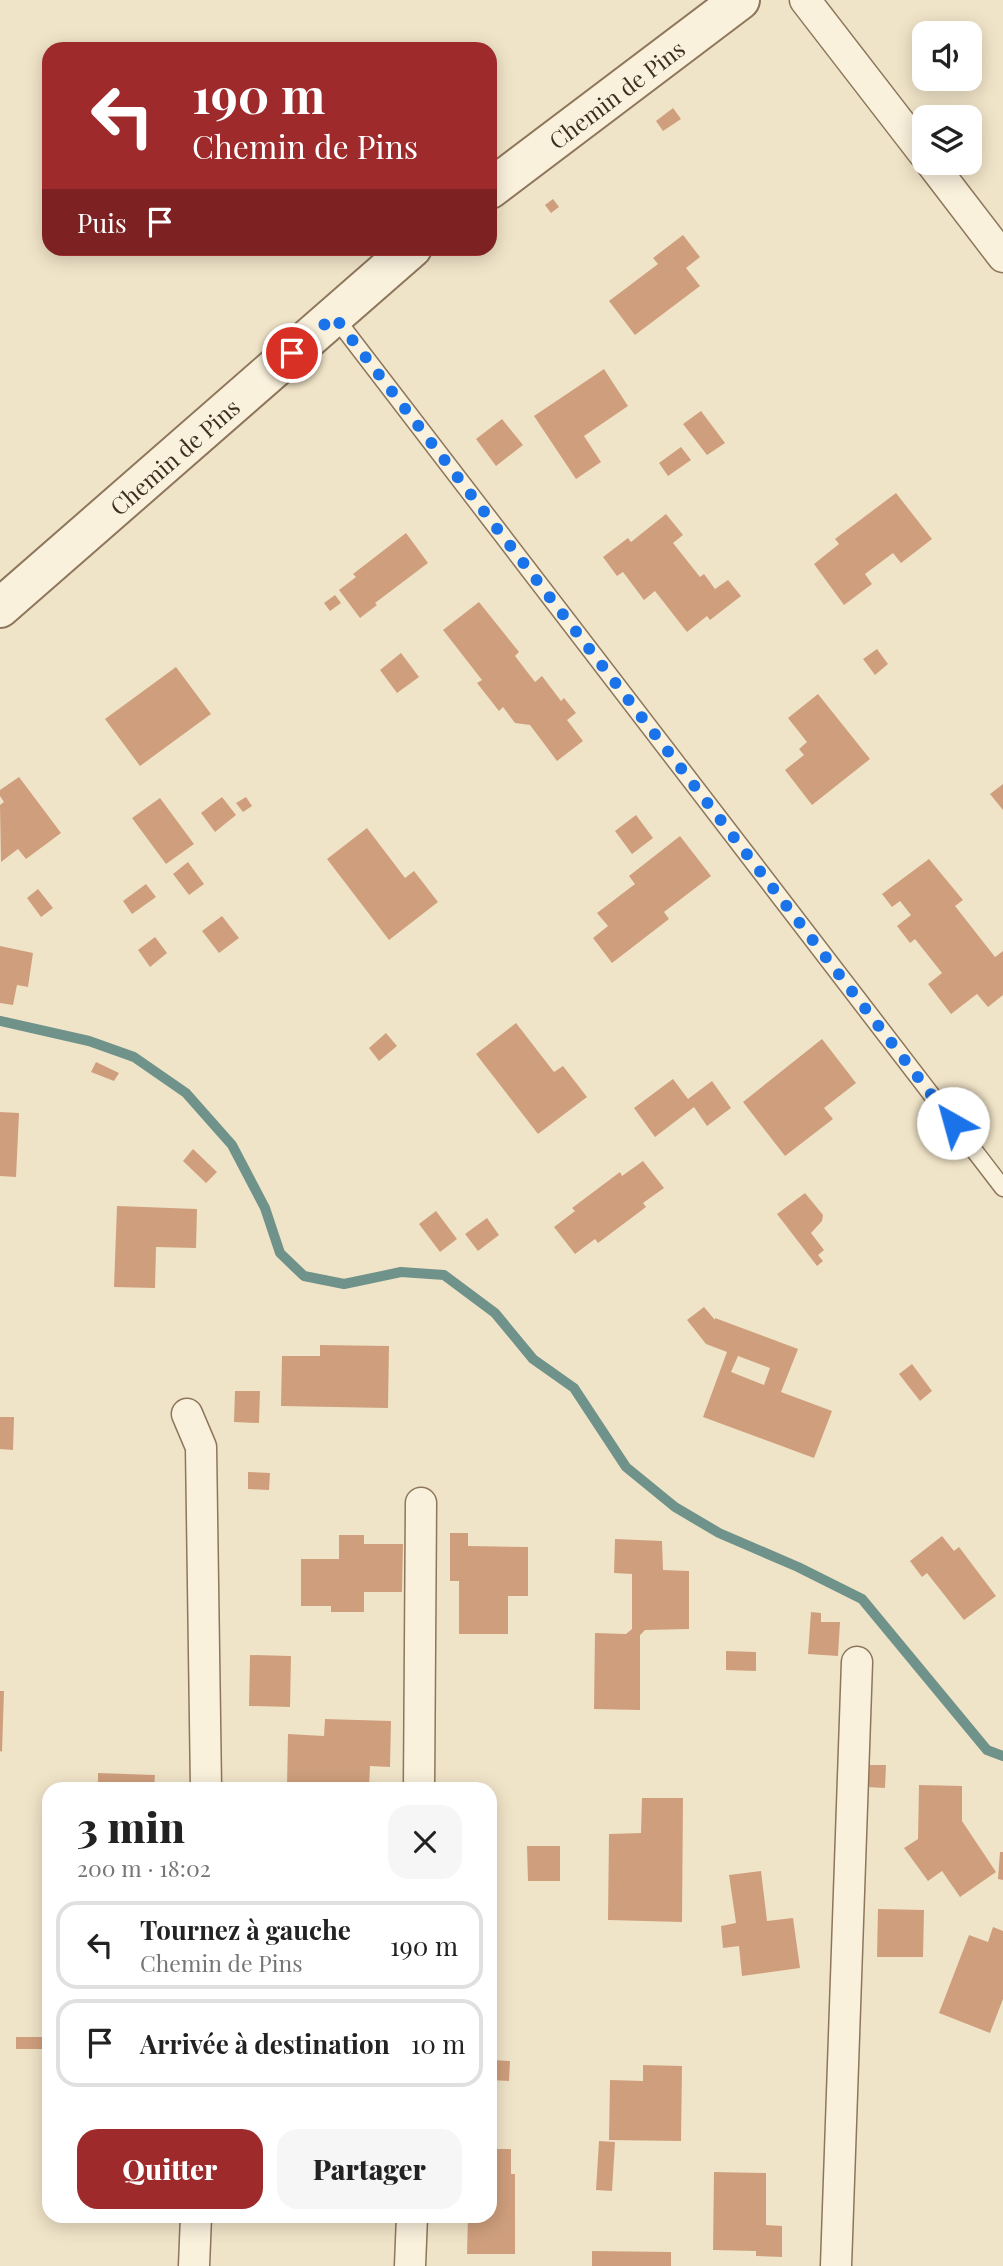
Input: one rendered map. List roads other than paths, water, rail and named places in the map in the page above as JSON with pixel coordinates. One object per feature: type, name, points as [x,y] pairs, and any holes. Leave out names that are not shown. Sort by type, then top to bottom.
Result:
[{"type":"street","name":"Chemin de Pins","points":[[497,184],[740,0]]},
{"type":"street","points":[[806,0],[912,138]]},
{"type":"street","points":[[940,175],[1003,257]]},
{"type":"street","name":"Chemin de Pins","points":[[0,608],[403,256]]},
{"type":"street","points":[[187,1414],[201,1447],[206,1782]]},
{"type":"street","points":[[419,1782],[421,1503]]},
{"type":"street","points":[[836,2266],[857,1662]]},
{"type":"street","points":[[194,2266],[196,2223]]},
{"type":"street","points":[[410,2266],[412,2223]]},
{"type":"lane","points":[[334,316],[1003,1188]]},
{"type":"waterway","points":[[0,1021],[89,1041],[134,1057],[186,1093],[232,1145],[265,1208],[280,1253],[304,1276],[344,1284],[401,1272],[444,1275],[495,1313],[533,1359],[574,1388],[626,1467],[675,1507],[719,1533],[798,1567],[862,1599],[987,1750],[1003,1756]]}]
